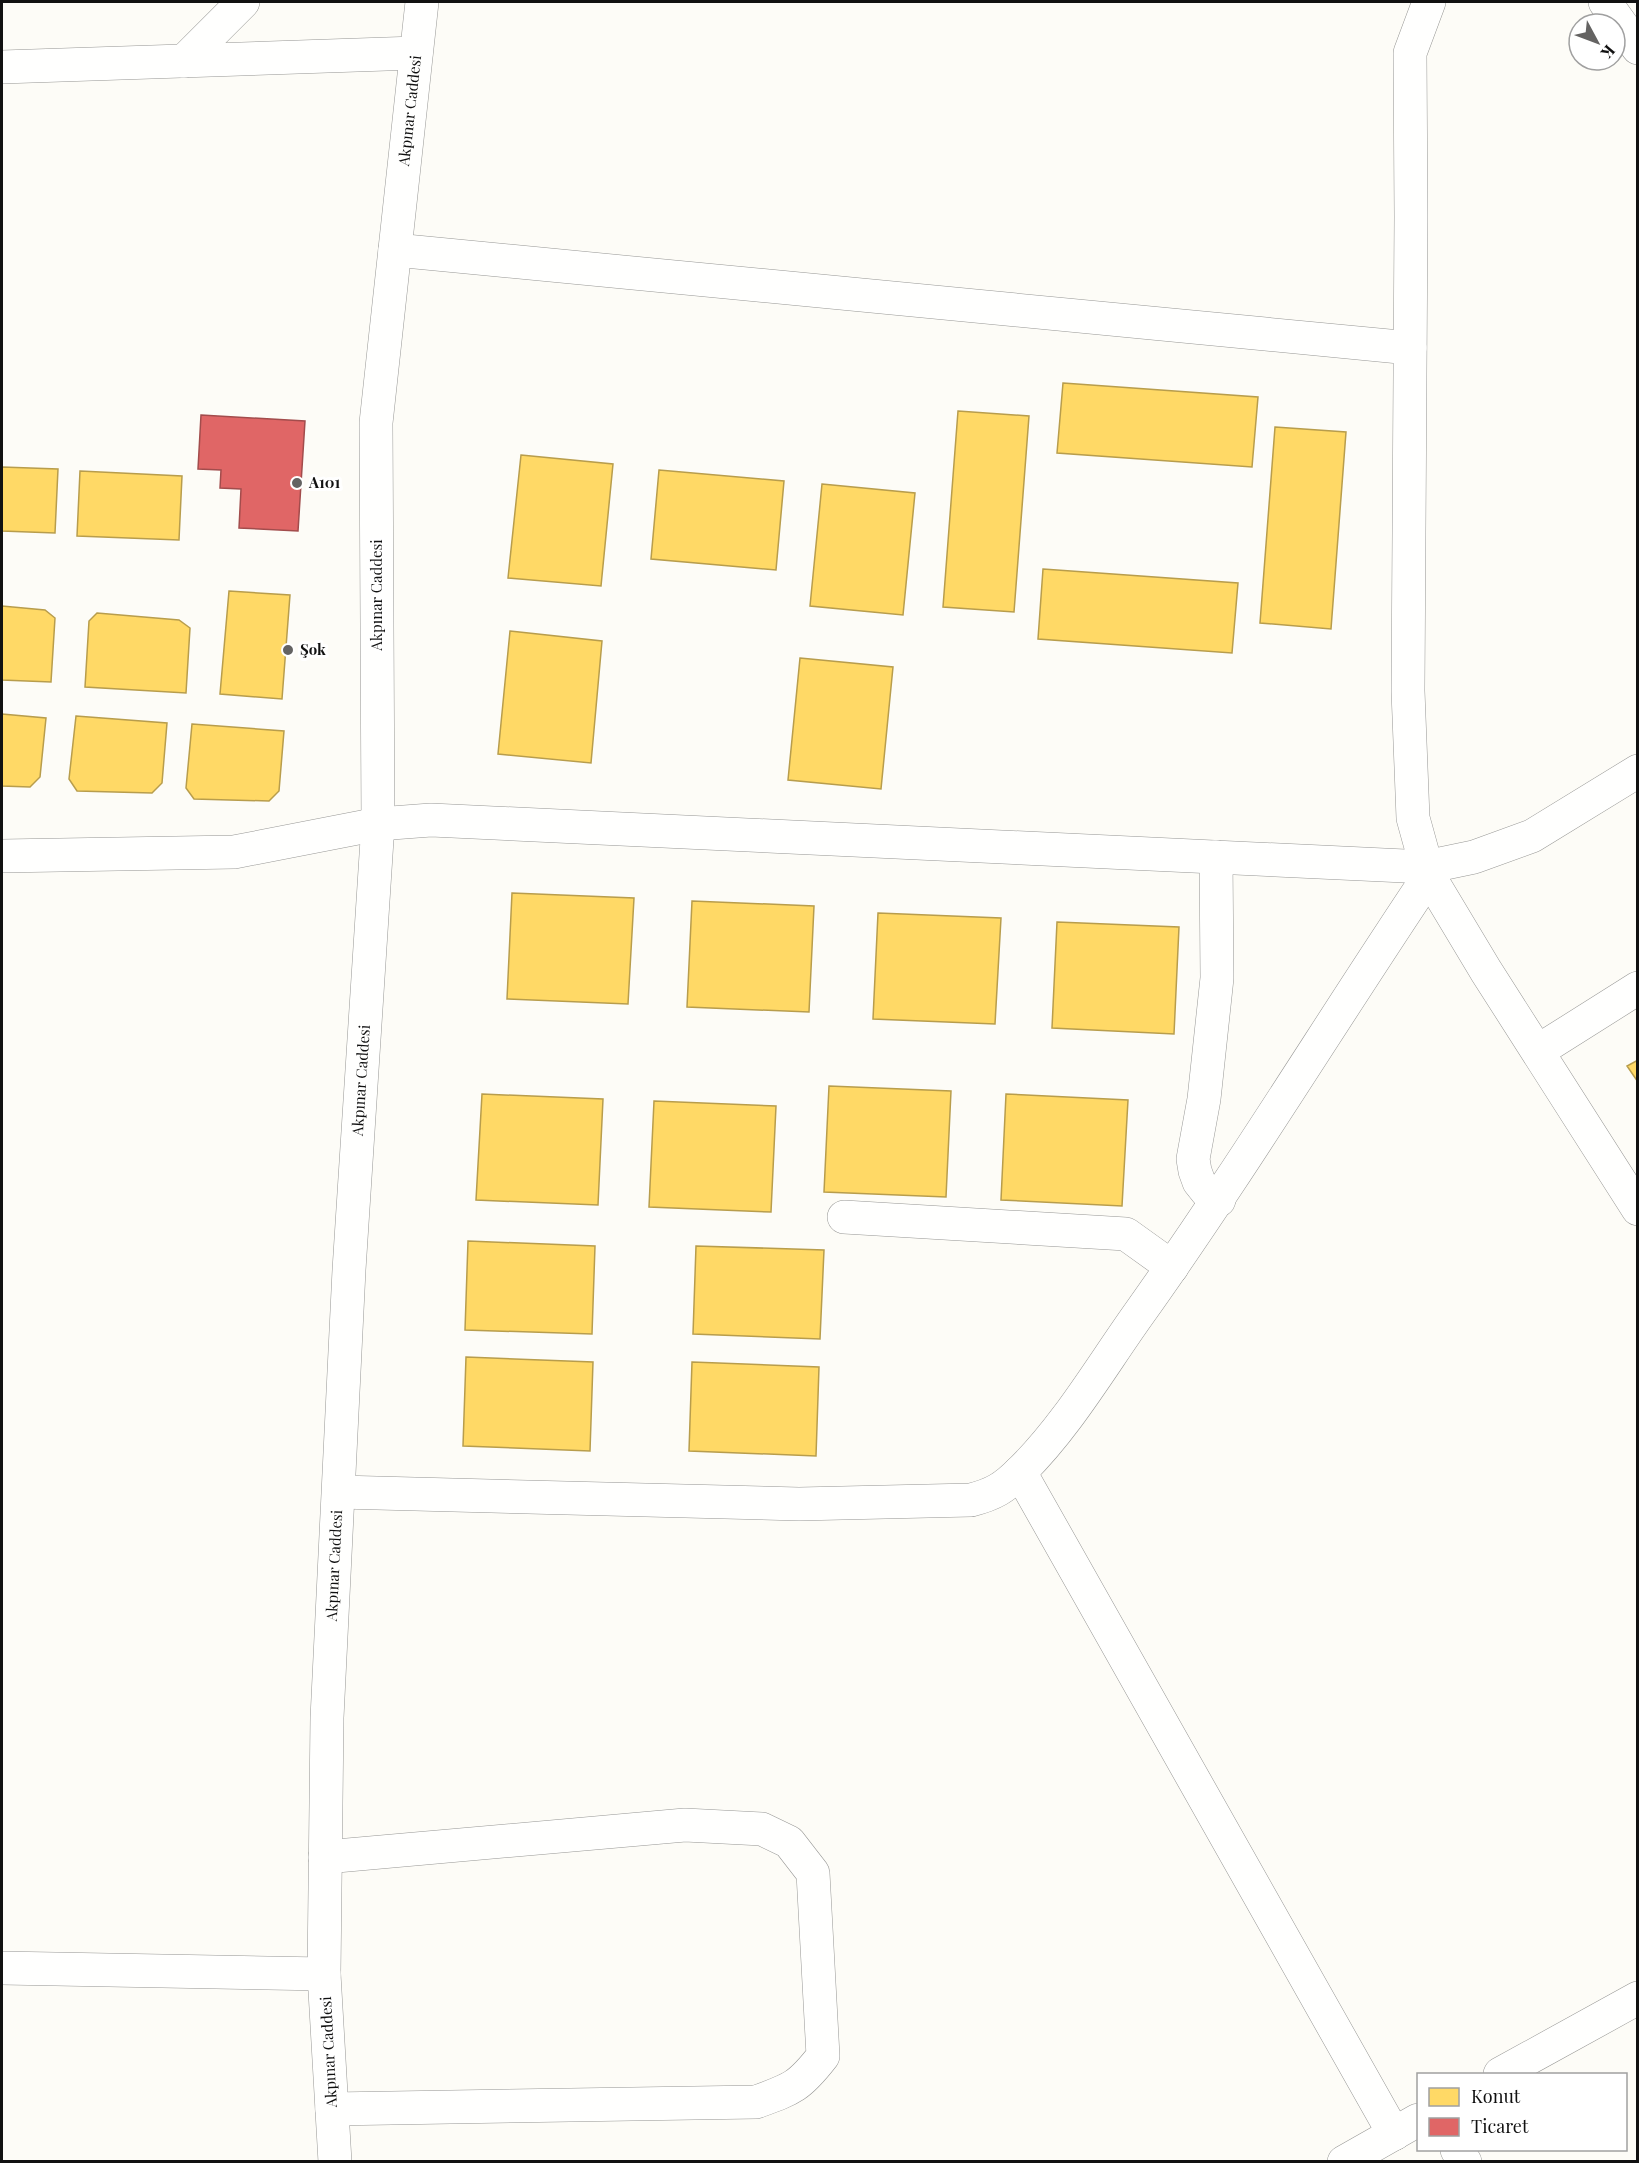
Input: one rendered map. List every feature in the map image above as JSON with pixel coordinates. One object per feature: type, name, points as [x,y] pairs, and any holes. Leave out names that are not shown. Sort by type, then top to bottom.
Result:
[{"type":"street","points":[[184,61],[243,2]]},
{"type":"street","name":"Akpınar Caddesi","points":[[334,2162],[324,1974],[327,1718],[349,1270],[378,824],[376,423],[422,2]]},
{"type":"street","points":[[1429,2],[1410,53],[1408,691],[1413,818],[1428,871],[1638,1209]]},
{"type":"street","points":[[1605,2],[1638,48]]},
{"type":"street","points":[[2,67],[416,53]]},
{"type":"street","points":[[395,250],[1410,348]]},
{"type":"street","points":[[2,856],[234,852],[378,824],[431,820],[1216,857],[1428,871],[1532,837],[1638,771]]},
{"type":"street","points":[[1216,857],[1218,917],[1216,988],[1204,1099],[1193,1159],[1199,1182],[1218,1200]]},
{"type":"street","points":[[339,1492],[799,1504],[971,1500],[995,1494],[1020,1472],[1051,1438],[1172,1268],[1218,1200],[1428,871]]},
{"type":"street","points":[[1538,1051],[1638,988]]},
{"type":"street","points":[[844,1218],[1126,1234],[1172,1268]]},
{"type":"street","points":[[1020,1472],[1406,2127],[1344,2162]]},
{"type":"street","points":[[325,1857],[686,1824],[762,1829],[789,1842],[813,1873],[823,2056],[807,2077],[789,2090],[756,2102],[332,2109]]},
{"type":"street","points":[[2,1968],[324,1974]]},
{"type":"street","points":[[1502,2073],[1638,1998]]},
{"type":"building: Konut","points":[[1063,383],[1258,397],[1252,467],[1057,453]]},
{"type":"building: Konut","points":[[958,411],[1029,416],[1014,612],[943,607]]},
{"type":"building: Konut","points":[[1275,427],[1346,432],[1331,629],[1260,623]]},
{"type":"building: Konut","points":[[521,455],[613,464],[601,586],[508,578]]},
{"type":"building: Konut","points":[[2,467],[58,469],[55,533],[2,531]]},
{"type":"building: Konut","points":[[659,470],[784,481],[776,570],[651,559]]},
{"type":"building: Konut","points":[[80,471],[182,476],[179,540],[77,536]]},
{"type":"building: Konut","points":[[822,484],[915,493],[903,615],[810,606]]},
{"type":"building: Konut","points":[[1043,569],[1238,583],[1232,653],[1038,639]]},
{"type":"building: Konut","points":[[229,591],[290,595],[282,699],[220,694]]},
{"type":"building: Konut","points":[[2,606],[45,610],[55,618],[51,682],[2,680]]},
{"type":"building: Konut","points":[[97,613],[179,620],[190,628],[186,693],[85,687],[89,621]]},
{"type":"building: Konut","points":[[510,631],[602,641],[591,763],[498,754]]},
{"type":"building: Konut","points":[[800,658],[893,667],[881,789],[788,780]]},
{"type":"building: Konut","points":[[2,714],[46,718],[40,777],[30,787],[2,786]]},
{"type":"building: Konut","points":[[76,716],[167,723],[162,783],[152,793],[77,791],[69,779]]},
{"type":"building: Konut","points":[[192,724],[284,731],[279,791],[269,801],[194,799],[186,788]]},
{"type":"building: Konut","points":[[512,893],[634,898],[628,1004],[507,999]]},
{"type":"building: Konut","points":[[692,901],[814,906],[809,1012],[687,1007]]},
{"type":"building: Konut","points":[[878,913],[1001,918],[995,1024],[873,1019]]},
{"type":"building: Konut","points":[[1057,922],[1179,927],[1174,1034],[1052,1028]]},
{"type":"building: Konut","points":[[1638,1060],[1638,1082],[1627,1066]]},
{"type":"building: Konut","points":[[829,1086],[951,1091],[946,1197],[824,1192]]},
{"type":"building: Konut","points":[[482,1094],[603,1099],[598,1205],[476,1200]]},
{"type":"building: Konut","points":[[1006,1094],[1128,1100],[1122,1206],[1001,1200]]},
{"type":"building: Konut","points":[[654,1101],[776,1106],[771,1212],[649,1207]]},
{"type":"building: Konut","points":[[468,1241],[595,1246],[592,1334],[465,1330]]},
{"type":"building: Konut","points":[[696,1246],[824,1250],[820,1339],[693,1334]]},
{"type":"building: Konut","points":[[466,1357],[593,1362],[590,1451],[463,1446]]},
{"type":"building: Konut","points":[[692,1362],[819,1367],[816,1456],[689,1451]]},
{"type":"building: Ticaret","points":[[201,415],[305,421],[298,531],[239,528],[241,489],[220,488],[221,470],[198,469]]},
{"type":"place","name":"A101","points":[[297,483]]},
{"type":"place","name":"Şok","points":[[288,650]]}]
